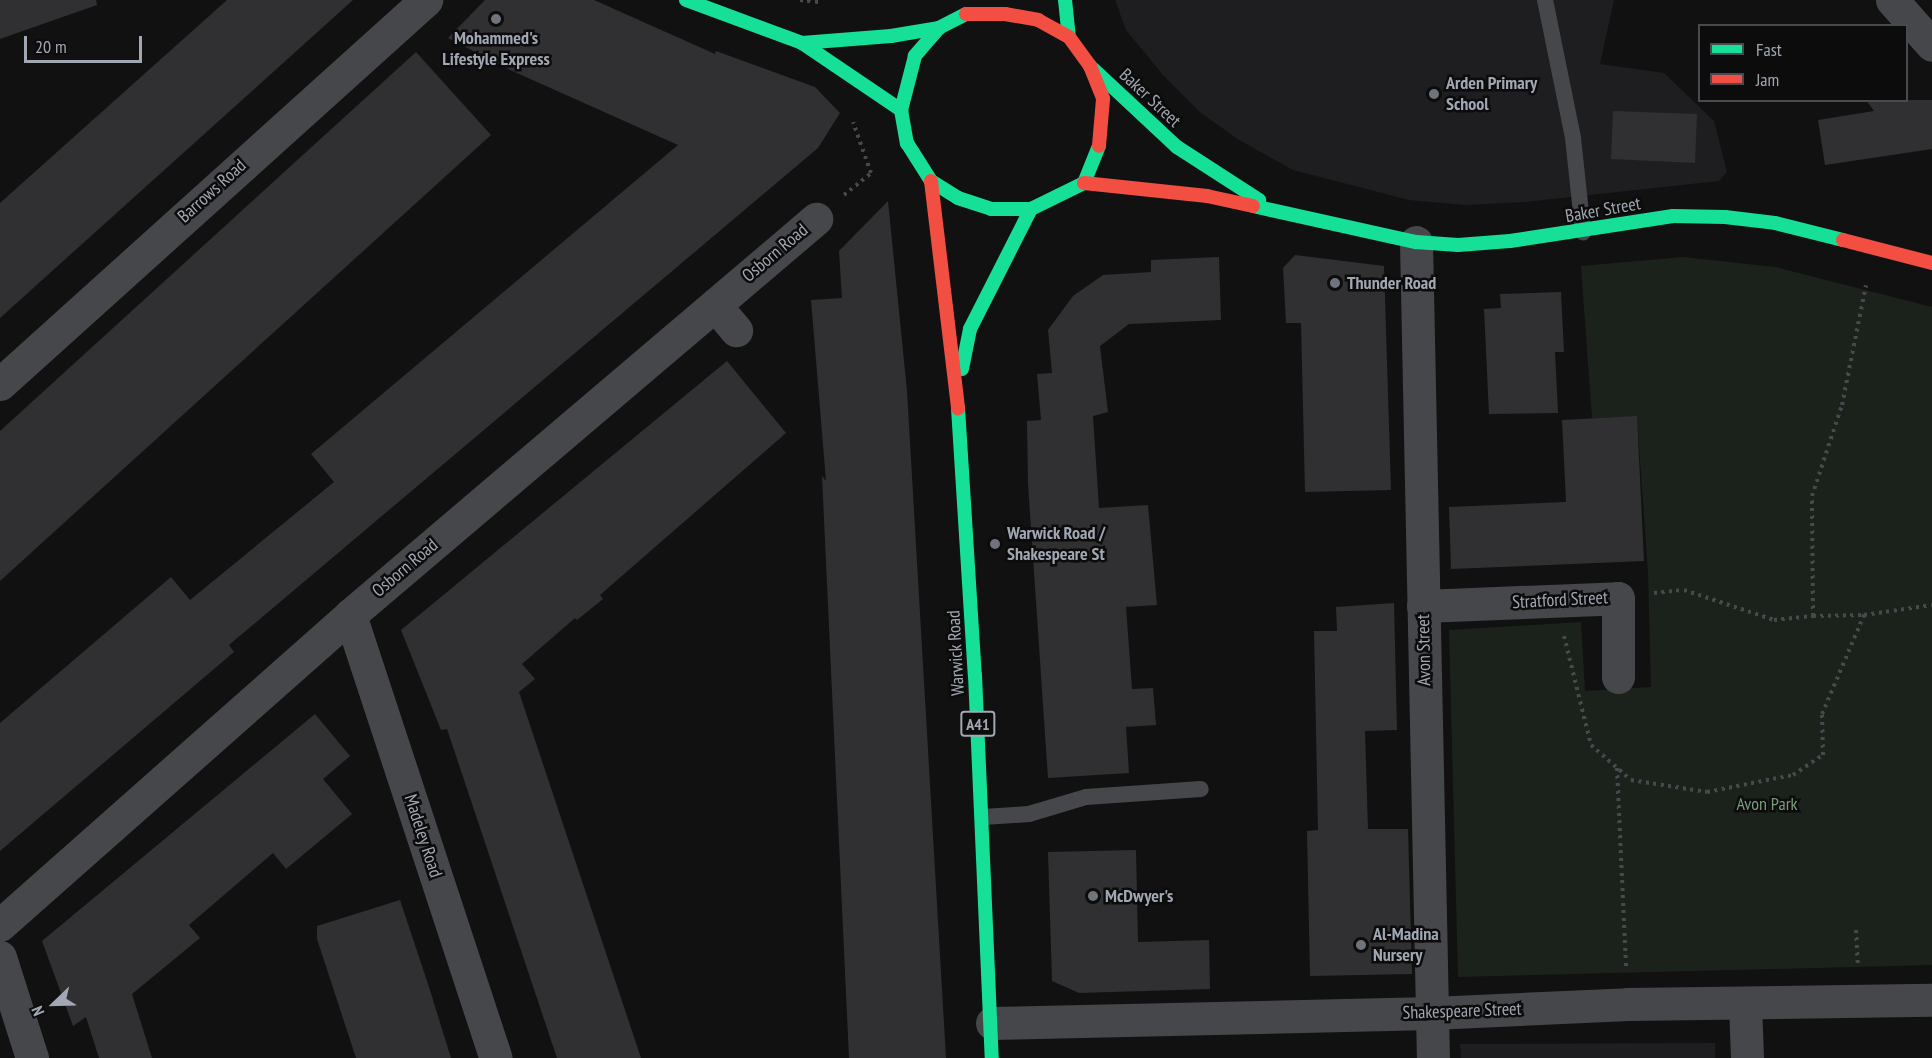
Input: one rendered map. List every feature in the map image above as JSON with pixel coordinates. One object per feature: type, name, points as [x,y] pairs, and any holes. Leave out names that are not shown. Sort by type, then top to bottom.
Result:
[{"type":"main road","points":[[686,0],[802,43],[901,110]]},
{"type":"main road","points":[[966,14],[971,0]]},
{"type":"main road","points":[[1065,0],[1069,37]]},
{"type":"main road","points":[[802,43],[891,36],[939,28],[966,14],[1005,14],[1038,20],[1069,37],[1090,66],[1103,99],[1102,140],[1084,183],[1031,209],[991,209],[958,198],[931,181],[907,143],[901,110],[915,56],[939,28]]},
{"type":"main road","name":"Baker Street","points":[[1090,66],[1177,147],[1278,212]]},
{"type":"main road","name":"Warwick Road","points":[[931,181],[957,391],[983,817],[992,1058]]},
{"type":"main road","name":"Baker Street","points":[[1084,183],[1207,196],[1416,242],[1458,245],[1510,242],[1673,216],[1725,217],[1775,223],[1932,262]]},
{"type":"main road","name":"Warwick Road","points":[[957,391],[970,329],[1031,209]]},
{"type":"street","name":"Barrows Road","points":[[0,384],[426,0]]},
{"type":"street","points":[[1899,2],[1932,45]]},
{"type":"street","name":"Osborn Road","points":[[0,925],[350,615],[816,219]]},
{"type":"street","name":"Avon Street","points":[[1416,242],[1433,1058]]},
{"type":"street","points":[[714,305],[736,330]]},
{"type":"street","name":"Stratford Street","points":[[1423,606],[1618,598],[1618,677]]},
{"type":"street","name":"Madeley Road","points":[[350,615],[496,1058]]},
{"type":"street","points":[[0,957],[32,1058]]},
{"type":"street","name":"Shakespeare Street","points":[[992,1023],[1432,1013],[1628,1004],[1932,1000]]},
{"type":"street","points":[[1745,1003],[1747,1058]]},
{"type":"lane","points":[[1545,0],[1573,138],[1583,232]]},
{"type":"lane","points":[[983,817],[1029,814],[1086,797],[1202,789]]},
{"type":"path","points":[[1813,616],[1812,496],[1842,405],[1874,248]]},
{"type":"path","points":[[1618,598],[1684,590],[1774,621],[1813,616],[1864,615],[1932,605]]},
{"type":"path","points":[[1555,601],[1591,745],[1631,780],[1707,792],[1792,775],[1823,755],[1822,714],[1864,615]]},
{"type":"path","points":[[1617,767],[1628,1004]]},
{"type":"shaded area","name":"Arden Primary School","points":[[1115,0],[1614,0],[1600,64],[1664,73],[1714,121],[1727,172],[1719,181],[1525,202],[1465,205],[1409,200],[1293,170],[1239,140],[1201,113],[1163,75],[1126,30]]},
{"type":"shaded area","points":[[1715,1043],[1715,1058],[1461,1058],[1460,1044]]},
{"type":"green space","name":"Avon Park","points":[[1683,257],[1775,267],[1932,307],[1932,965],[1458,977],[1449,630],[1581,622],[1585,691],[1651,687],[1648,572],[1637,417],[1592,418],[1581,266]]},
{"type":"building","points":[[0,0],[96,0],[97,5],[0,39]]},
{"type":"building","points":[[227,0],[353,0],[0,318],[0,203]]},
{"type":"building","points":[[485,0],[594,0],[715,54],[716,51],[815,87],[840,113],[818,148],[229,645],[234,652],[0,851],[0,723],[171,577],[190,600],[334,482],[311,454],[678,145],[506,68],[448,38]]},
{"type":"building","points":[[416,52],[491,135],[0,581],[0,431]]},
{"type":"building","points":[[1932,100],[1932,149],[1825,165],[1818,120],[1874,111],[1867,102]]},
{"type":"building","points":[[1613,111],[1697,114],[1695,163],[1611,159]]},
{"type":"building","points":[[888,201],[907,391],[946,1058],[849,1058],[822,476],[826,481],[811,300],[842,298],[839,251]]},
{"type":"building","points":[[1295,255],[1384,266],[1391,490],[1305,492],[1301,323],[1286,323],[1283,268]]},
{"type":"building","points":[[1219,257],[1221,320],[1129,324],[1100,346],[1108,412],[1093,416],[1099,508],[1148,505],[1157,605],[1126,607],[1132,689],[1153,688],[1156,725],[1126,727],[1129,773],[1048,778],[1028,484],[1027,421],[1041,420],[1037,374],[1052,373],[1048,330],[1073,296],[1103,275],[1151,272],[1151,260]]},
{"type":"building","points":[[1561,292],[1564,352],[1555,352],[1558,413],[1489,414],[1484,309],[1501,308],[1500,294]]},
{"type":"building","points":[[727,361],[786,433],[600,595],[603,599],[577,620],[575,618],[522,664],[535,679],[519,692],[641,1058],[557,1058],[447,729],[441,730],[401,630]]},
{"type":"building","points":[[1637,416],[1644,561],[1451,569],[1449,507],[1566,502],[1562,420]]},
{"type":"building","points":[[1394,603],[1397,730],[1365,731],[1368,829],[1408,829],[1412,974],[1310,976],[1307,831],[1318,830],[1314,631],[1337,631],[1336,607]]},
{"type":"building","points":[[315,714],[350,756],[323,779],[352,814],[286,869],[273,853],[189,925],[200,938],[132,994],[152,1058],[99,1058],[86,1017],[73,1026],[42,941]]},
{"type":"building","name":"McDwyer's","points":[[1136,850],[1138,942],[1209,940],[1210,989],[1079,993],[1052,981],[1048,852]]},
{"type":"building","points":[[400,900],[451,1058],[356,1058],[317,939],[317,926]]},
{"type":"traffic: fast","points":[[686,0],[802,43],[901,110]]},
{"type":"traffic: fast","points":[[1065,0],[1069,37]]},
{"type":"traffic: fast","points":[[966,14],[939,28],[915,56],[901,110],[907,143],[931,181],[958,198],[991,209],[1031,209],[1084,183],[1099,146]]},
{"type":"traffic: fast","points":[[802,43],[891,36],[939,28]]},
{"type":"traffic: fast","points":[[1090,66],[1177,147],[1259,200]]},
{"type":"traffic: fast","points":[[1253,206],[1416,242],[1458,245],[1510,241],[1673,216],[1725,217],[1775,223],[1843,240]]},
{"type":"traffic: fast","points":[[962,369],[970,329],[1031,209]]},
{"type":"traffic: fast","points":[[958,408],[975,675],[992,1058]]},
{"type":"traffic: jam","points":[[966,14],[1005,14],[1038,20],[1069,37],[1090,66],[1103,99],[1099,146]]},
{"type":"traffic: jam","points":[[931,181],[958,408]]},
{"type":"traffic: jam","points":[[1084,183],[1207,196],[1253,206]]},
{"type":"traffic: jam","points":[[1843,240],[1932,263]]},
{"type":"place","name":"Mohammed's Lifestyle Express","points":[[496,19]]},
{"type":"place","name":"Arden Primary School","points":[[1434,94]]},
{"type":"place","name":"Thunder Road","points":[[1335,283]]},
{"type":"place","name":"Warwick Road / Shakespeare St","points":[[995,544]]},
{"type":"place","name":"McDwyer's","points":[[1093,896]]},
{"type":"place","name":"Al-Madina Nursery","points":[[1361,945]]}]
